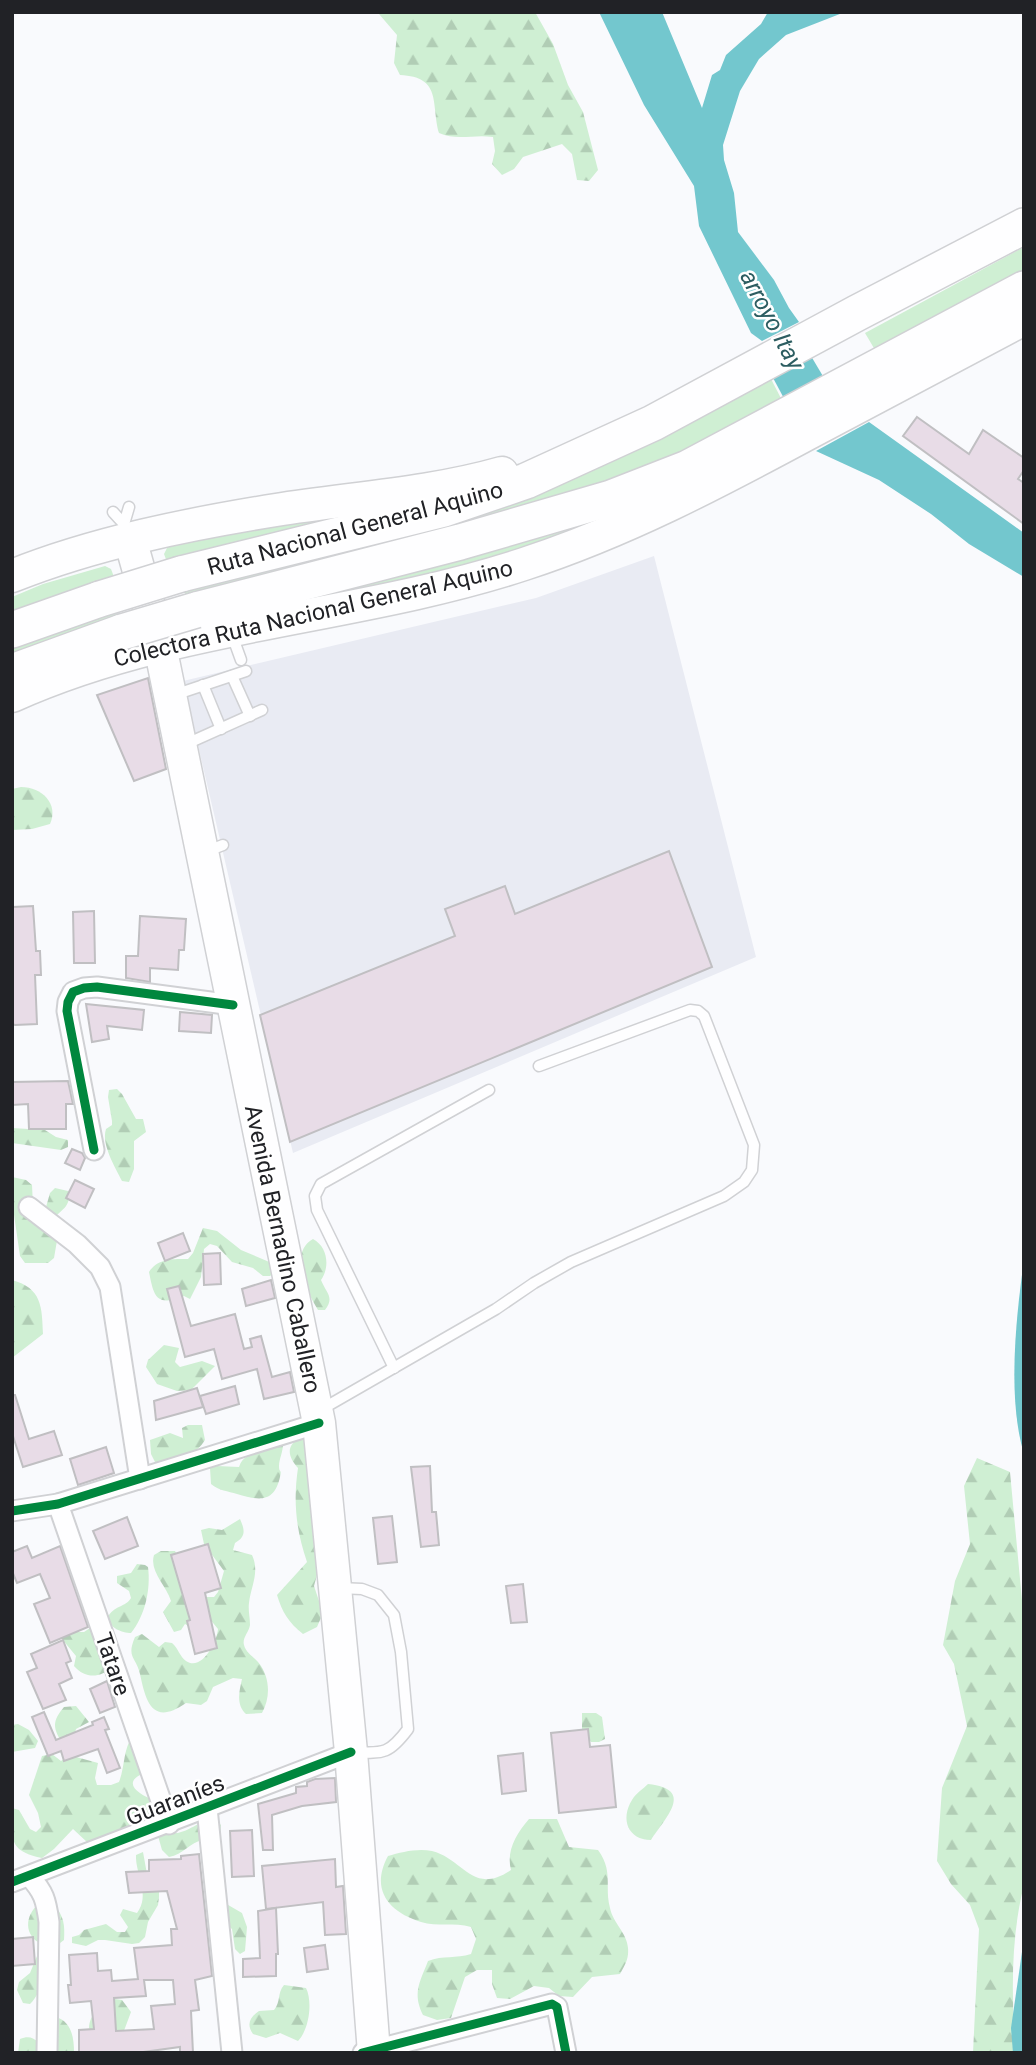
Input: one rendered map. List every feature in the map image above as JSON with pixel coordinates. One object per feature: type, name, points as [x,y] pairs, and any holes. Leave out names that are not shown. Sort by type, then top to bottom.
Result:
[{"type":"highway","name":"Ruta Nacional General Aquino","points":[[12,631],[100,599],[181,574],[444,509],[526,481],[653,423],[1024,226]]},
{"type":"highway","name":"Ruta Nacional General Aquino","points":[[12,671],[122,632],[196,610],[460,542],[611,498],[792,428],[891,375],[1024,289]]},
{"type":"main road","points":[[891,375],[1024,318]]},
{"type":"main road","points":[[12,576],[129,538],[275,510],[463,484],[526,467],[755,369]]},
{"type":"main road","name":"Colectora Ruta Nacional General Aquino","points":[[12,696],[107,660],[160,646],[236,645],[523,565],[612,533],[704,489],[792,428]]},
{"type":"main road","points":[[12,590],[129,538]]},
{"type":"main road","name":"Avenida Bernadino Caballero","points":[[129,538],[178,698],[212,849],[233,1005],[318,1417],[351,1752],[370,2052]]},
{"type":"street","points":[[94,1150],[67,1011],[73,992],[97,987],[233,1005]]},
{"type":"street","points":[[29,1207],[78,1244],[100,1267],[110,1287],[140,1479]]},
{"type":"street","points":[[12,1511],[58,1504],[140,1479],[318,1417]]},
{"type":"street","name":"Tatare","points":[[58,1504],[169,1824]]},
{"type":"street","name":"Guaraníes","points":[[20,1879],[351,1752]]},
{"type":"street","points":[[207,1808],[233,2053]]},
{"type":"street","points":[[20,1879],[41,1889],[47,1902],[47,2053]]},
{"type":"street","points":[[370,2052],[552,2004],[557,2007],[566,2053]]},
{"type":"lane","points":[[128,507],[129,538]]},
{"type":"lane","points":[[113,512],[129,538]]},
{"type":"lane","points":[[178,698],[204,685],[246,671]]},
{"type":"lane","points":[[232,676],[250,716]]},
{"type":"lane","points":[[204,685],[221,729]]},
{"type":"lane","points":[[187,739],[221,729],[262,710]]},
{"type":"lane","points":[[318,1417],[394,1368],[587,1254],[724,1196],[744,1182],[752,1170],[754,1145],[704,1016],[698,1011],[690,1010],[539,1066]]},
{"type":"lane","points":[[394,1368],[317,1210],[316,1196],[321,1184],[489,1090]]},
{"type":"lane","points":[[335,1588],[362,1589],[379,1595],[394,1615],[408,1718],[408,1730],[396,1745],[387,1751],[351,1752]]},
{"type":"shaded area","points":[[654,556],[756,957],[293,1153],[183,681],[536,598]]},
{"type":"green space","points":[[365,12],[535,12],[553,44],[568,85],[583,112],[598,170],[589,181],[577,180],[572,154],[562,144],[523,157],[514,169],[502,175],[492,164],[495,151],[493,137],[452,137],[439,133],[429,86],[413,77],[400,75],[394,63],[397,35],[379,14]]},
{"type":"green space","points":[[1024,247],[1024,277],[878,355],[865,333]]},
{"type":"green space","points":[[771,379],[785,406],[640,476],[187,600],[182,584]]},
{"type":"green space","points":[[614,515],[476,567],[348,594],[316,596]]},
{"type":"green space","points":[[332,516],[326,522],[167,562],[164,554],[167,548],[184,540],[224,529]]},
{"type":"green space","points":[[105,566],[111,569],[114,577],[12,615],[12,597],[43,584]]},
{"type":"green space","points":[[114,604],[120,620],[12,661],[12,643]]},
{"type":"green space","points":[[21,787],[36,790],[47,798],[52,810],[50,824],[32,829],[12,830],[12,789]]},
{"type":"green space","points":[[117,1089],[136,1119],[143,1119],[146,1132],[134,1141],[134,1169],[129,1182],[122,1181],[105,1141],[106,1129],[112,1125],[109,1090]]},
{"type":"green space","points":[[12,1128],[45,1130],[68,1140],[68,1147],[61,1150],[12,1143]]},
{"type":"green space","points":[[12,1177],[26,1180],[32,1185],[33,1206],[40,1210],[46,1207],[50,1193],[55,1188],[68,1191],[67,1205],[52,1221],[59,1229],[54,1258],[48,1263],[25,1263],[20,1256],[12,1201]]},
{"type":"green space","points":[[203,1228],[217,1231],[241,1250],[274,1264],[276,1272],[263,1276],[253,1268],[232,1262],[217,1246],[210,1244],[204,1249],[201,1277],[190,1299],[184,1296],[167,1300],[158,1298],[149,1272],[161,1262],[188,1259]]},
{"type":"green space","points":[[313,1239],[322,1247],[326,1258],[326,1269],[321,1280],[329,1295],[325,1310],[318,1310],[302,1273],[302,1253]]},
{"type":"green space","points":[[12,1280],[35,1293],[41,1307],[43,1334],[12,1358]]},
{"type":"green space","points":[[164,1345],[179,1348],[175,1362],[180,1367],[202,1361],[215,1366],[191,1390],[177,1391],[157,1384],[146,1367],[148,1360]]},
{"type":"green space","points":[[202,1425],[205,1440],[201,1446],[176,1461],[155,1462],[151,1454],[150,1440],[170,1433],[183,1438],[182,1428]]},
{"type":"green space","points":[[301,1438],[315,1438],[325,1545],[314,1586],[323,1613],[317,1627],[303,1634],[287,1617],[277,1595],[307,1562],[296,1515],[298,1468],[290,1451],[292,1444]]},
{"type":"green space","points":[[269,1440],[283,1444],[279,1463],[280,1477],[274,1492],[269,1496],[252,1498],[211,1484],[210,1468],[239,1467],[246,1457],[262,1450]]},
{"type":"green space","points":[[977,1458],[1010,1472],[1024,1622],[1024,1885],[1014,1947],[1015,2053],[973,2053],[979,1929],[970,1905],[951,1884],[937,1861],[942,1788],[967,1726],[954,1664],[943,1645],[955,1581],[970,1544],[964,1486]]},
{"type":"green space","points":[[240,1519],[244,1533],[235,1543],[233,1550],[252,1555],[255,1567],[249,1606],[250,1625],[244,1642],[246,1650],[265,1674],[268,1687],[265,1707],[262,1713],[246,1714],[240,1702],[242,1679],[233,1678],[213,1687],[207,1701],[201,1705],[186,1703],[175,1710],[159,1712],[148,1702],[133,1657],[131,1649],[135,1637],[142,1634],[159,1647],[165,1642],[172,1643],[186,1661],[192,1663],[208,1654],[218,1629],[209,1618],[192,1628],[185,1624],[181,1630],[174,1632],[163,1612],[171,1601],[154,1567],[154,1555],[161,1551],[175,1551],[199,1597],[214,1597],[224,1571],[204,1544],[201,1530],[222,1530]]},
{"type":"green space","points":[[137,1564],[148,1567],[148,1593],[140,1619],[131,1633],[127,1633],[113,1627],[108,1617],[131,1598],[129,1591],[117,1583],[117,1576],[131,1573]]},
{"type":"green space","points":[[93,1626],[112,1638],[119,1648],[109,1670],[102,1674],[88,1675],[74,1666],[76,1656],[62,1639],[62,1632],[84,1632]]},
{"type":"green space","points":[[76,1706],[89,1722],[76,1729],[73,1742],[60,1739],[55,1726],[58,1715],[64,1707]]},
{"type":"green space","points":[[582,1713],[596,1713],[602,1717],[605,1739],[591,1742],[582,1730]]},
{"type":"green space","points":[[18,1724],[29,1730],[38,1741],[35,1748],[12,1752],[12,1725]]},
{"type":"green space","points":[[133,1735],[144,1773],[133,1781],[133,1785],[138,1792],[154,1800],[159,1819],[154,1823],[133,1823],[114,1834],[88,1843],[73,1829],[42,1858],[17,1847],[12,1835],[12,1808],[19,1810],[30,1829],[36,1832],[41,1827],[38,1813],[29,1795],[42,1756],[52,1754],[61,1761],[69,1755],[98,1763],[95,1778],[97,1785],[111,1785],[119,1782],[127,1746]]},
{"type":"green space","points":[[648,1784],[662,1787],[671,1792],[674,1798],[669,1814],[651,1840],[637,1836],[628,1827],[627,1821],[628,1807]]},
{"type":"green space","points":[[215,1819],[221,1825],[217,1873],[203,1840],[169,1857],[162,1850],[158,1836],[181,1832]]},
{"type":"green space","points":[[529,1819],[557,1819],[569,1847],[598,1850],[606,1865],[608,1900],[612,1913],[627,1943],[628,1955],[624,1968],[620,1974],[592,1977],[573,1997],[559,1996],[549,1988],[534,1986],[510,1999],[497,1998],[492,1984],[492,1970],[477,1970],[465,1977],[451,2018],[437,2020],[423,2015],[418,1994],[428,1961],[471,1954],[476,1939],[471,1927],[421,1922],[409,1918],[391,1905],[385,1898],[381,1879],[388,1856],[427,1850],[443,1855],[477,1878],[498,1877],[511,1870],[513,1843]]},
{"type":"green space","points":[[143,1852],[147,1874],[159,1891],[158,1905],[148,1922],[145,1937],[139,1943],[132,1944],[105,1940],[98,1940],[86,1946],[72,1943],[72,1937],[84,1930],[106,1924],[117,1932],[125,1932],[128,1927],[120,1915],[123,1909],[137,1913],[143,1899],[136,1855]]},
{"type":"green space","points":[[223,1902],[242,1913],[247,1927],[245,1951],[240,1954],[235,1949],[232,1929],[227,1925]]},
{"type":"green space","points":[[39,1904],[54,1905],[60,1913],[64,1940],[47,1953],[40,1987],[30,2004],[23,2003],[17,1990],[19,1982],[30,1973],[42,1944],[32,1936],[28,1926],[31,1914]]},
{"type":"green space","points":[[284,1985],[306,1988],[309,2016],[302,2036],[298,2041],[280,2033],[266,2038],[253,2034],[249,2024],[251,2018],[259,2011],[274,2010]]},
{"type":"green space","points":[[115,1999],[122,2000],[131,2012],[122,2036],[95,2034],[89,2028],[94,2014],[105,2003]]},
{"type":"green space","points":[[56,2017],[69,2027],[73,2036],[74,2053],[18,2053],[20,2039],[35,2039],[39,2043]]},
{"type":"water","name":"arroyo Itay","points":[[599,12],[662,12],[702,108],[712,75],[720,70],[726,55],[761,24],[768,12],[845,12],[786,35],[759,59],[740,91],[723,145],[724,160],[734,193],[738,232],[774,280],[799,322],[762,341],[751,333],[699,226],[694,186],[644,105]]},
{"type":"water","points":[[811,356],[827,383],[787,404],[772,376]]},
{"type":"water","points":[[869,422],[1024,533],[1024,577],[969,544],[931,514],[879,480],[816,451]]},
{"type":"water","points":[[1024,1260],[1024,1454],[1014,1383],[1018,1306]]},
{"type":"water","points":[[1024,1938],[1024,2053],[1013,2053],[1011,2028]]},
{"type":"building","points":[[917,417],[969,454],[983,430],[1024,458],[1024,470],[1018,479],[1024,483],[1024,524],[903,436]]},
{"type":"building","points":[[148,678],[166,769],[134,781],[97,695]]},
{"type":"building","points":[[669,851],[712,967],[290,1142],[260,1015],[455,936],[445,909],[505,886],[515,914]]},
{"type":"building","points":[[33,906],[36,951],[40,951],[41,975],[35,975],[37,1024],[15,1025],[12,1024],[13,907]]},
{"type":"building","points":[[94,911],[95,963],[74,963],[73,912]]},
{"type":"building","points":[[140,916],[186,919],[184,950],[179,950],[178,970],[150,968],[150,982],[126,978],[126,956],[138,956]]},
{"type":"building","points":[[86,1004],[144,1010],[142,1030],[107,1026],[109,1039],[92,1042]]},
{"type":"building","points":[[180,1012],[212,1015],[211,1033],[179,1031]]},
{"type":"building","points":[[68,1081],[73,1104],[66,1104],[66,1129],[29,1129],[28,1104],[12,1105],[12,1082]]},
{"type":"building","points":[[72,1149],[82,1153],[85,1158],[80,1170],[65,1163]]},
{"type":"building","points":[[75,1180],[94,1189],[85,1208],[66,1198]]},
{"type":"building","points":[[183,1233],[190,1251],[165,1261],[158,1243]]},
{"type":"building","points":[[220,1253],[221,1284],[204,1285],[203,1254]]},
{"type":"building","points":[[271,1280],[275,1298],[246,1306],[242,1289]]},
{"type":"building","points":[[179,1286],[191,1326],[235,1314],[244,1349],[252,1347],[250,1339],[261,1336],[272,1377],[290,1372],[294,1392],[264,1399],[257,1369],[222,1379],[214,1349],[185,1357],[167,1289]]},
{"type":"building","points":[[235,1386],[239,1404],[206,1414],[200,1396]]},
{"type":"building","points":[[197,1388],[203,1407],[156,1420],[154,1401]]},
{"type":"building","points":[[12,1395],[15,1395],[29,1439],[54,1431],[62,1455],[23,1467],[12,1433]]},
{"type":"building","points":[[106,1447],[114,1473],[78,1485],[70,1459]]},
{"type":"building","points":[[430,1466],[432,1512],[436,1512],[439,1545],[421,1547],[411,1467]]},
{"type":"building","points":[[392,1516],[397,1562],[378,1564],[373,1518]]},
{"type":"building","points":[[127,1517],[138,1546],[105,1559],[93,1531]]},
{"type":"building","points":[[208,1544],[221,1588],[205,1593],[217,1648],[195,1654],[187,1621],[190,1620],[171,1555]]},
{"type":"building","points":[[27,1546],[32,1558],[60,1546],[88,1627],[50,1643],[34,1604],[50,1598],[40,1574],[17,1583],[12,1571],[12,1552]]},
{"type":"building","points":[[523,1584],[527,1622],[511,1623],[506,1586]]},
{"type":"building","points":[[63,1640],[71,1661],[66,1663],[72,1678],[59,1684],[66,1700],[43,1709],[27,1672],[37,1668],[31,1654]]},
{"type":"building","points":[[107,1681],[115,1707],[100,1713],[90,1689]]},
{"type":"building","points":[[44,1712],[56,1740],[93,1725],[92,1722],[104,1717],[109,1729],[105,1730],[120,1768],[107,1773],[98,1749],[64,1761],[61,1751],[48,1756],[32,1717]]},
{"type":"building","points":[[588,1729],[590,1747],[610,1745],[616,1807],[559,1813],[551,1733]]},
{"type":"building","points":[[523,1753],[526,1791],[502,1794],[498,1756]]},
{"type":"building","points":[[335,1778],[336,1802],[302,1806],[272,1815],[273,1850],[263,1850],[258,1804],[296,1793],[296,1787],[307,1786],[307,1782],[315,1779]]},
{"type":"building","points":[[252,1830],[254,1876],[232,1877],[230,1831]]},
{"type":"building","points":[[199,1854],[212,1976],[195,1980],[199,2010],[191,2011],[193,2053],[180,2053],[180,2047],[136,2053],[79,2053],[79,2030],[94,2029],[91,2001],[70,2003],[69,1955],[97,1953],[98,1971],[111,1970],[112,1981],[138,1979],[134,1948],[172,1945],[171,1929],[177,1929],[167,1891],[129,1893],[126,1872],[149,1871],[149,1860],[181,1859],[181,1856]],"holes":[[[144,1980],[173,1980],[175,2004],[151,2006],[154,2029],[116,2031],[114,1998],[146,1996]]]},
{"type":"building","points":[[335,1859],[336,1887],[343,1886],[346,1934],[325,1935],[323,1902],[266,1909],[262,1866]]},
{"type":"building","points":[[276,1908],[276,1976],[243,1977],[243,1959],[260,1958],[258,1911]]},
{"type":"building","points":[[33,1937],[35,1964],[12,1966],[12,1939]]},
{"type":"building","points":[[325,1945],[328,1969],[307,1972],[304,1948]]},
{"type":"cycle path","points":[[94,1150],[67,1011],[73,992],[97,987],[233,1005]]},
{"type":"cycle path","points":[[12,1511],[58,1504],[319,1423]]},
{"type":"cycle path","points":[[12,1882],[351,1752]]},
{"type":"cycle path","points":[[362,2053],[552,2004],[557,2007],[566,2053]]}]
